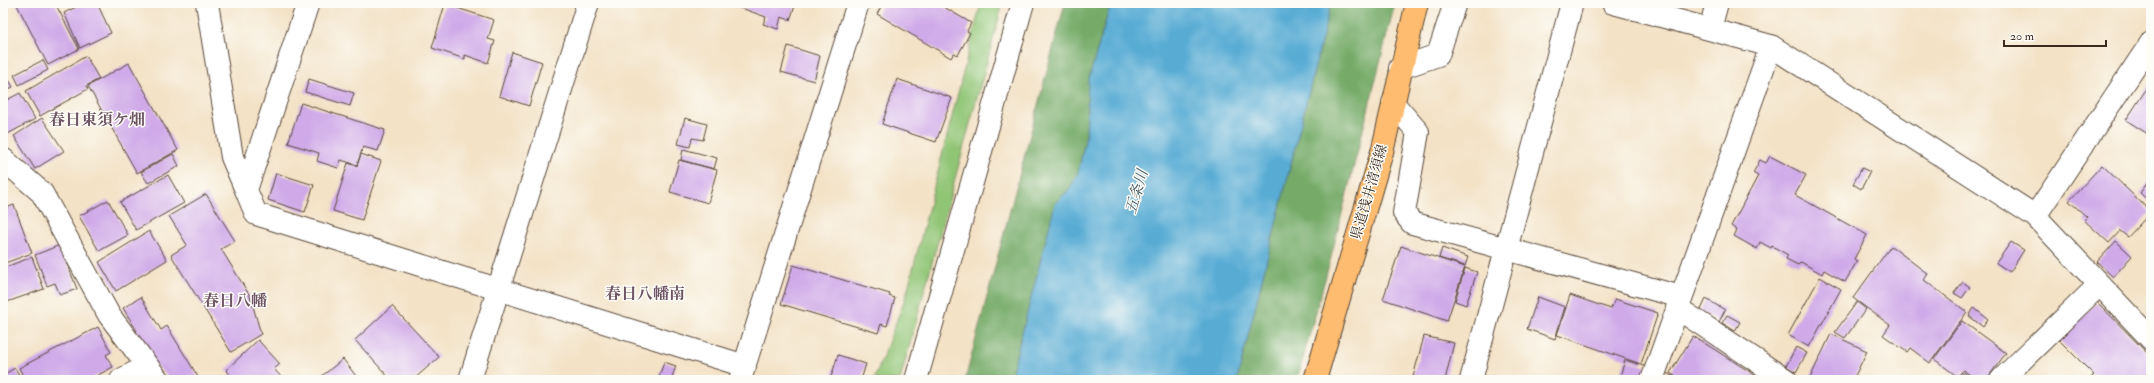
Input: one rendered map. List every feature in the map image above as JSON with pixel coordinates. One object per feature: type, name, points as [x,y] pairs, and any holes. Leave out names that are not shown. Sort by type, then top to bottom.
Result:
[{"type":"main road","name":"県道浅井清須線","points":[[1315,380],[1382,152],[1416,3]]},
{"type":"street","points":[[207,3],[232,157],[256,214],[498,289],[742,373],[858,3]]},
{"type":"street","points":[[246,190],[308,3]]},
{"type":"street","points":[[470,380],[588,3]]},
{"type":"street","points":[[916,380],[1023,3]]},
{"type":"street","points":[[1400,68],[1438,55],[1456,3]]},
{"type":"street","points":[[1471,380],[1572,3]]},
{"type":"street","points":[[1613,3],[1771,46],[2035,216],[2151,339]]},
{"type":"street","points":[[1710,30],[1717,3]]},
{"type":"street","points":[[2035,216],[2151,43]]},
{"type":"street","points":[[1652,380],[1771,46]]},
{"type":"street","points":[[1393,104],[1418,132],[1404,213],[1412,223],[1506,249],[1679,303],[1786,380]]},
{"type":"street","points":[[3,159],[42,193],[109,315],[152,373],[121,380]]},
{"type":"street","points":[[2001,380],[2099,285]]},
{"type":"green space","points":[[981,3],[1003,3],[900,380],[874,380],[906,296]]},
{"type":"green space","points":[[1065,3],[1111,3],[1088,82],[1086,136],[1078,173],[1071,187],[1055,204],[1010,380],[965,380]]},
{"type":"green space","points":[[1331,3],[1395,3],[1329,265],[1297,380],[1237,380]]},
{"type":"water","name":"五条川","points":[[1111,3],[1331,3],[1237,380],[1010,380],[1055,204],[1071,187],[1078,173],[1086,136],[1088,82]]},
{"type":"building","points":[[16,3],[55,3],[79,49],[48,65]]},
{"type":"building","points":[[84,3],[97,3],[111,33],[80,48],[64,13]]},
{"type":"building","points":[[727,3],[796,3],[790,20],[781,17],[778,29],[763,24],[766,17]]},
{"type":"building","points":[[883,3],[937,3],[971,23],[967,31],[970,33],[958,55],[954,53],[951,58],[877,14]]},
{"type":"building","points":[[445,4],[494,20],[488,39],[495,41],[488,63],[465,55],[465,59],[432,48]]},
{"type":"building","points":[[788,46],[820,56],[814,81],[781,72]]},
{"type":"building","points":[[512,52],[542,62],[529,106],[499,96]]},
{"type":"building","points":[[86,56],[99,79],[86,86],[88,89],[40,116],[26,91]]},
{"type":"building","points":[[43,60],[48,70],[19,85],[14,75]]},
{"type":"building","points":[[129,63],[178,150],[137,173],[88,86]]},
{"type":"building","points":[[309,79],[354,93],[350,106],[305,92]]},
{"type":"building","points":[[897,79],[952,98],[936,142],[882,124]]},
{"type":"building","points":[[9,80],[13,87],[3,92],[3,83]]},
{"type":"building","points":[[2151,82],[2151,136],[2126,120]]},
{"type":"building","points":[[20,93],[35,119],[6,135],[3,131],[3,102]]},
{"type":"building","points":[[301,103],[385,130],[378,151],[363,147],[357,165],[341,160],[338,168],[317,161],[319,153],[288,143]]},
{"type":"building","points":[[42,118],[64,151],[35,169],[14,136]]},
{"type":"building","points":[[685,118],[707,124],[703,140],[692,138],[690,147],[678,144]]},
{"type":"building","points":[[683,149],[717,158],[714,169],[681,160]]},
{"type":"building","points":[[173,154],[179,166],[148,183],[141,172]]},
{"type":"building","points":[[361,154],[381,161],[362,220],[333,211],[348,163],[357,166]]},
{"type":"building","points":[[1770,156],[1806,175],[1795,195],[1867,235],[1854,259],[1857,261],[1845,282],[1824,270],[1822,274],[1801,262],[1798,265],[1786,259],[1788,255],[1772,246],[1771,248],[1760,242],[1757,249],[1734,236],[1737,230],[1731,226],[1758,176],[1753,173],[1760,160],[1766,163]]},
{"type":"building","points":[[679,160],[717,170],[708,203],[670,192]]},
{"type":"building","points":[[2102,165],[2151,212],[2128,237],[2120,231],[2109,243],[2084,220],[2087,217],[2069,201]]},
{"type":"building","points":[[1862,168],[1870,172],[1861,189],[1853,184]]},
{"type":"building","points":[[276,173],[314,185],[305,212],[268,200]]},
{"type":"building","points":[[168,175],[184,203],[136,230],[120,202]]},
{"type":"building","points":[[2151,178],[2151,203],[2140,193]]},
{"type":"building","points":[[206,194],[235,241],[221,249],[250,296],[261,334],[231,352],[171,255],[187,245],[169,216]]},
{"type":"building","points":[[108,200],[128,235],[99,251],[79,216]]},
{"type":"building","points":[[14,205],[32,253],[5,263],[3,257],[3,209]]},
{"type":"building","points":[[149,231],[167,260],[116,291],[99,262]]},
{"type":"building","points":[[2116,241],[2132,256],[2113,277],[2097,262]]},
{"type":"building","points":[[2011,242],[2024,250],[2010,272],[1996,263]]},
{"type":"building","points":[[60,245],[77,289],[60,295],[55,283],[47,286],[35,255]]},
{"type":"building","points":[[1401,246],[1465,267],[1447,321],[1383,299]]},
{"type":"building","points":[[1891,246],[1928,274],[1924,280],[1967,312],[1930,363],[1910,348],[1907,352],[1883,335],[1890,325],[1853,298]]},
{"type":"building","points":[[1442,248],[1468,257],[1465,266],[1439,258]]},
{"type":"building","points":[[32,257],[44,289],[7,302],[3,293],[3,268]]},
{"type":"building","points":[[793,265],[890,294],[889,296],[895,298],[887,326],[881,324],[878,333],[781,304]]},
{"type":"building","points":[[1465,268],[1477,272],[1466,305],[1455,301]]},
{"type":"building","points":[[1820,277],[1841,289],[1809,347],[1788,335]]},
{"type":"building","points":[[1963,282],[1970,287],[1962,298],[1954,293]]},
{"type":"building","points":[[1570,295],[1611,309],[1615,299],[1658,313],[1641,364],[1557,335]]},
{"type":"building","points":[[141,297],[161,330],[167,326],[200,380],[171,380],[149,358],[134,333],[137,331],[123,308]]},
{"type":"building","points":[[1538,297],[1565,307],[1555,339],[1527,329]]},
{"type":"building","points":[[1706,299],[1725,310],[1719,322],[1700,312]]},
{"type":"building","points":[[1857,302],[1866,309],[1845,338],[1835,332]]},
{"type":"building","points":[[2097,302],[2151,357],[2150,380],[2088,380],[2094,375],[2059,340]]},
{"type":"building","points":[[392,306],[439,357],[413,380],[391,380],[355,340]]},
{"type":"building","points":[[1974,308],[1988,319],[1983,327],[1969,316]]},
{"type":"building","points":[[1727,315],[1740,322],[1735,331],[1722,323]]},
{"type":"building","points":[[1962,321],[2006,353],[1986,380],[1977,380],[1963,370],[1958,377],[1934,359]]},
{"type":"building","points":[[98,327],[111,352],[106,355],[113,367],[89,380],[25,380],[19,368]]},
{"type":"building","points":[[1831,334],[1867,351],[1853,380],[1809,380]]},
{"type":"building","points":[[1424,336],[1454,343],[1445,380],[1425,380],[1413,377]]},
{"type":"building","points":[[1693,336],[1763,380],[1681,380],[1670,373]]},
{"type":"building","points":[[258,340],[280,364],[274,369],[284,380],[231,380],[233,378],[226,370]]},
{"type":"building","points":[[1796,347],[1807,353],[1796,372],[1786,366]]},
{"type":"building","points":[[838,355],[866,364],[861,380],[842,380],[831,377]]},
{"type":"building","points":[[343,359],[359,380],[317,380]]},
{"type":"building","points":[[1625,360],[1650,368],[1646,380],[1619,380]]},
{"type":"building","points":[[664,362],[676,366],[671,380],[658,380]]},
{"type":"building","points":[[15,368],[22,380],[3,380],[3,375]]},
{"type":"building","points":[[1964,372],[1971,380],[1956,380]]},
{"type":"building","points":[[1666,373],[1681,380],[1663,380]]},
{"type":"district","name":"春日東須ケ畑","points":[[97,120]]},
{"type":"district","name":"春日八幡南","points":[[645,294]]},
{"type":"district","name":"春日八幡","points":[[235,301]]}]
